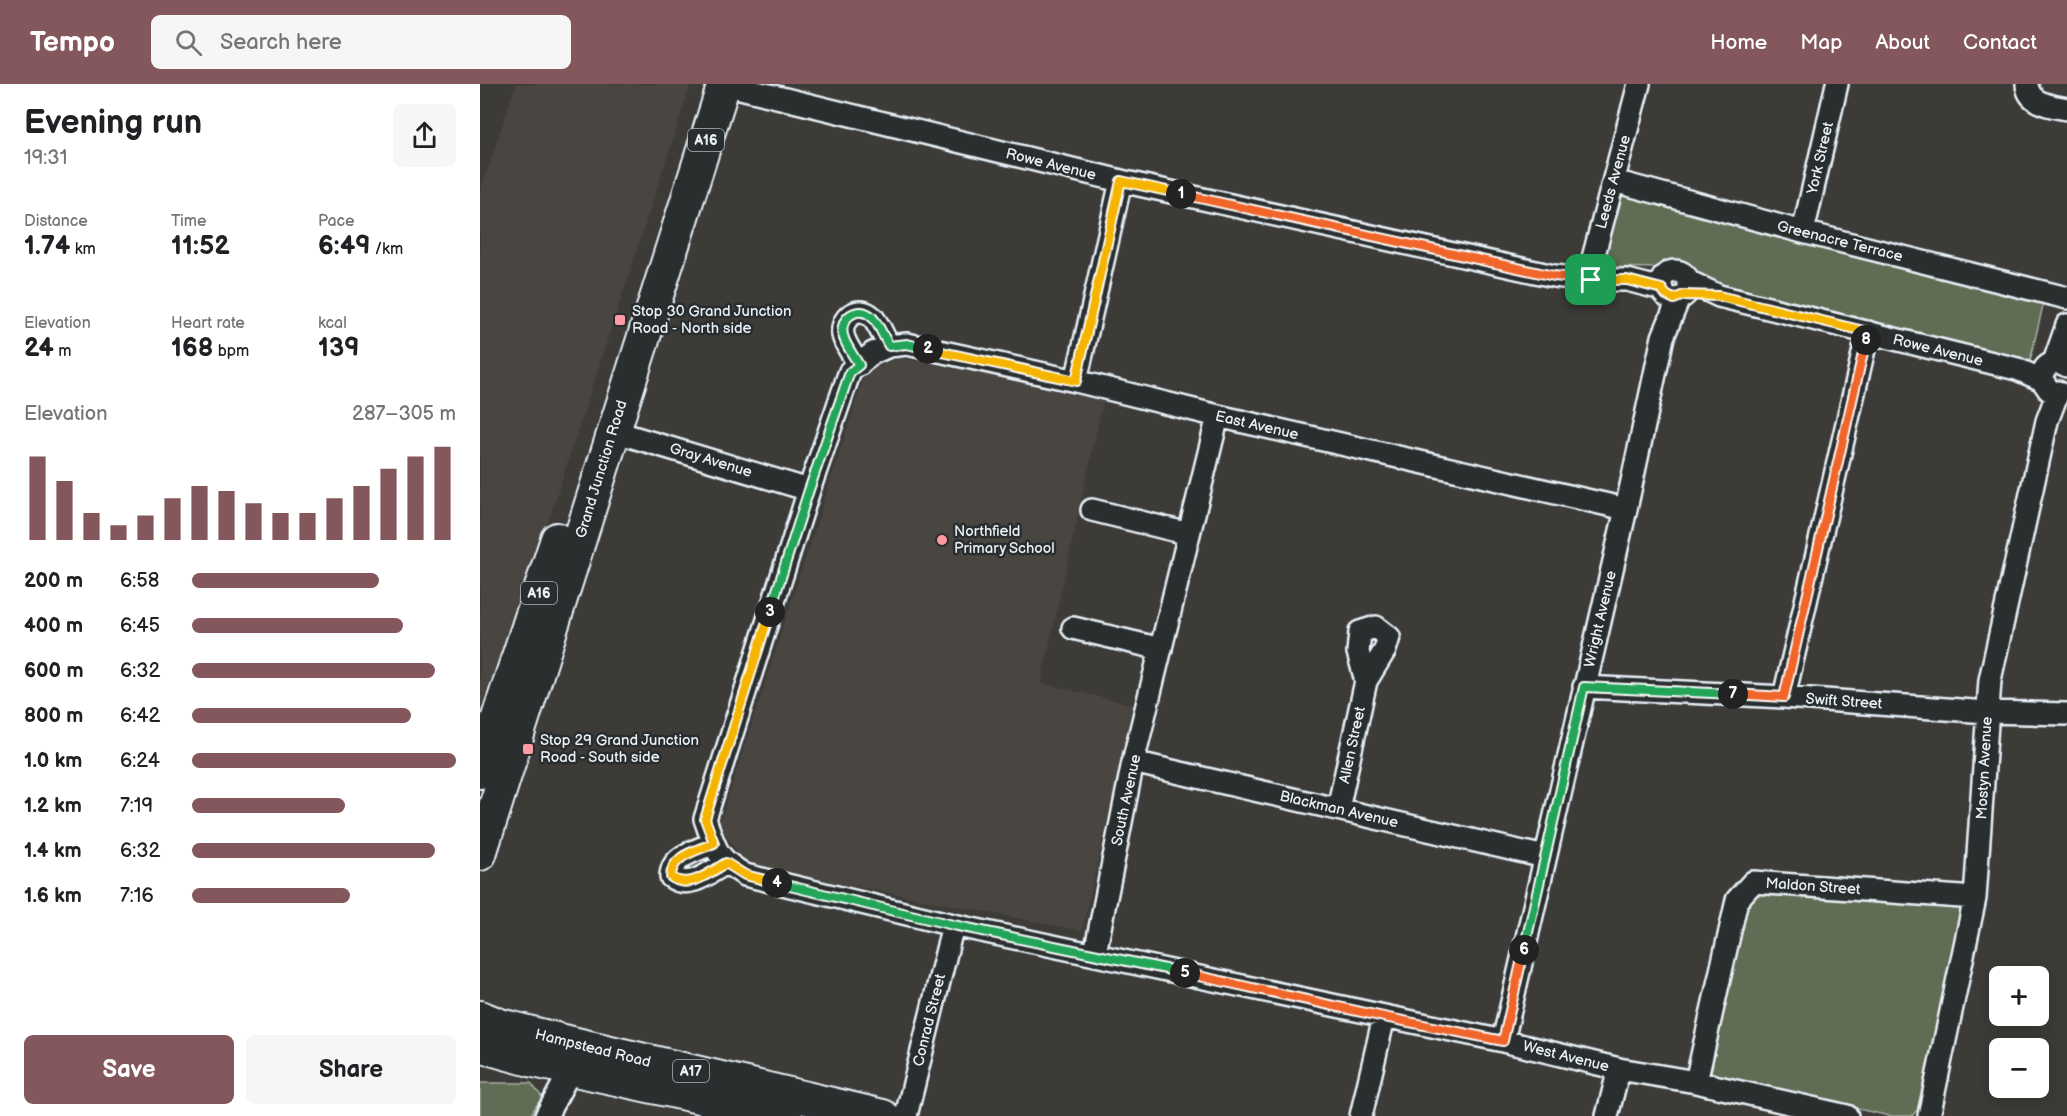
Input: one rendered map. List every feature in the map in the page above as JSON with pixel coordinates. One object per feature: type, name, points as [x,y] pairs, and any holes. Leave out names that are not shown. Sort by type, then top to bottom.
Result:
[{"type":"highway","name":"Grand Junction Road","points":[[679,193],[704,84]]},
{"type":"highway","name":"Grand Junction Road","points":[[480,854],[488,765],[604,428],[679,193],[724,84]]},
{"type":"highway","name":"Hampstead Road","points":[[480,1017],[500,1025],[572,1043],[883,1116]]},
{"type":"highway","name":"Hampstead Road","points":[[480,1046],[534,1061],[786,1116]]},
{"type":"highway","points":[[480,1065],[534,1061]]},
{"type":"street","name":"Rowe Avenue","points":[[724,84],[1121,181],[1554,276],[1591,280],[1627,280],[1719,296],[2017,369],[2056,376]]},
{"type":"street","name":"Leeds Avenue","points":[[1591,280],[1592,262],[1639,84]]},
{"type":"street","name":"York Street","points":[[1803,232],[1837,84]]},
{"type":"street","points":[[2026,84],[2034,100],[2048,106],[2067,109]]},
{"type":"street","points":[[1076,381],[1121,181]]},
{"type":"street","name":"Greenacre Terrace","points":[[1614,181],[1803,232],[2067,298]]},
{"type":"street","name":"Wright Avenue","points":[[1503,1041],[1626,509],[1674,289]]},
{"type":"street","points":[[860,312],[872,317],[873,355],[843,335],[845,320],[852,313],[860,312]]},
{"type":"street","name":"Mostyn Avenue","points":[[1929,1116],[1974,898],[1990,680],[2066,328]]},
{"type":"street","points":[[1784,697],[1868,332]]},
{"type":"street","name":"East Avenue","points":[[873,355],[907,344],[1626,509]]},
{"type":"street","points":[[671,877],[676,881],[692,882],[719,854],[705,819],[809,490],[850,372],[873,355]]},
{"type":"street","name":"South Avenue","points":[[1095,953],[1133,762],[1218,416]]},
{"type":"street","name":"Gray Avenue","points":[[604,428],[809,490]]},
{"type":"street","points":[[1092,510],[1189,534]]},
{"type":"street","points":[[1073,628],[1161,649]]},
{"type":"street","name":"Allen Street","points":[[1338,809],[1366,681]]},
{"type":"street","name":"Swift Street","points":[[1584,687],[1784,697],[1988,712],[2067,714]]},
{"type":"street","name":"Blackman Avenue","points":[[1133,762],[1545,857]]},
{"type":"street","name":"West Avenue","points":[[719,854],[745,875],[953,925],[1095,953],[1503,1041],[1619,1069],[1696,1082],[1847,1116]]},
{"type":"street","name":"Maldon Street","points":[[1696,1082],[1737,900],[1754,882],[1974,898]]},
{"type":"street","name":"Conrad Street","points":[[906,1116],[953,925]]},
{"type":"street","points":[[1361,1116],[1384,1017]]},
{"type":"street","points":[[546,1116],[572,1068]]},
{"type":"street","points":[[1607,1116],[1619,1069]]},
{"type":"shaded area","points":[[516,84],[691,84],[489,703],[480,739],[480,192]]},
{"type":"shaded area","name":"Northfield Primary School","points":[[900,358],[1104,397],[1041,683],[1134,705],[1082,931],[747,865],[719,825],[866,371]]},
{"type":"green space","points":[[1623,196],[2044,301],[2030,361],[1694,277],[1673,264],[1658,268],[1603,267],[1598,262],[1616,197]]},
{"type":"green space","points":[[1753,892],[1961,907],[1960,926],[1917,1110],[1912,1116],[1890,1116],[1716,1078],[1710,1074],[1747,903]]},
{"type":"green space","points":[[480,1083],[531,1083],[542,1097],[530,1116],[480,1116]]},
{"type":"place","name":"Stop 30 Grand Junction Road - North side","points":[[620,320]]},
{"type":"place","name":"Northfield Primary School","points":[[942,540]]},
{"type":"place","name":"Stop 29 Grand Junction Road - South side","points":[[528,749]]},
{"type":"route","points":[[1121,181],[1554,276],[1591,280],[1627,280],[1662,289],[1669,298],[1674,299],[1684,295],[1719,296],[1868,332],[1784,697],[1584,687],[1503,1041],[1095,953],[953,925],[745,875],[726,863],[692,882],[676,881],[671,877],[671,869],[678,859],[714,843],[705,819],[809,490],[850,372],[859,365],[843,335],[845,320],[852,313],[860,312],[872,317],[889,346],[907,344],[1076,381],[1121,181]]}]
